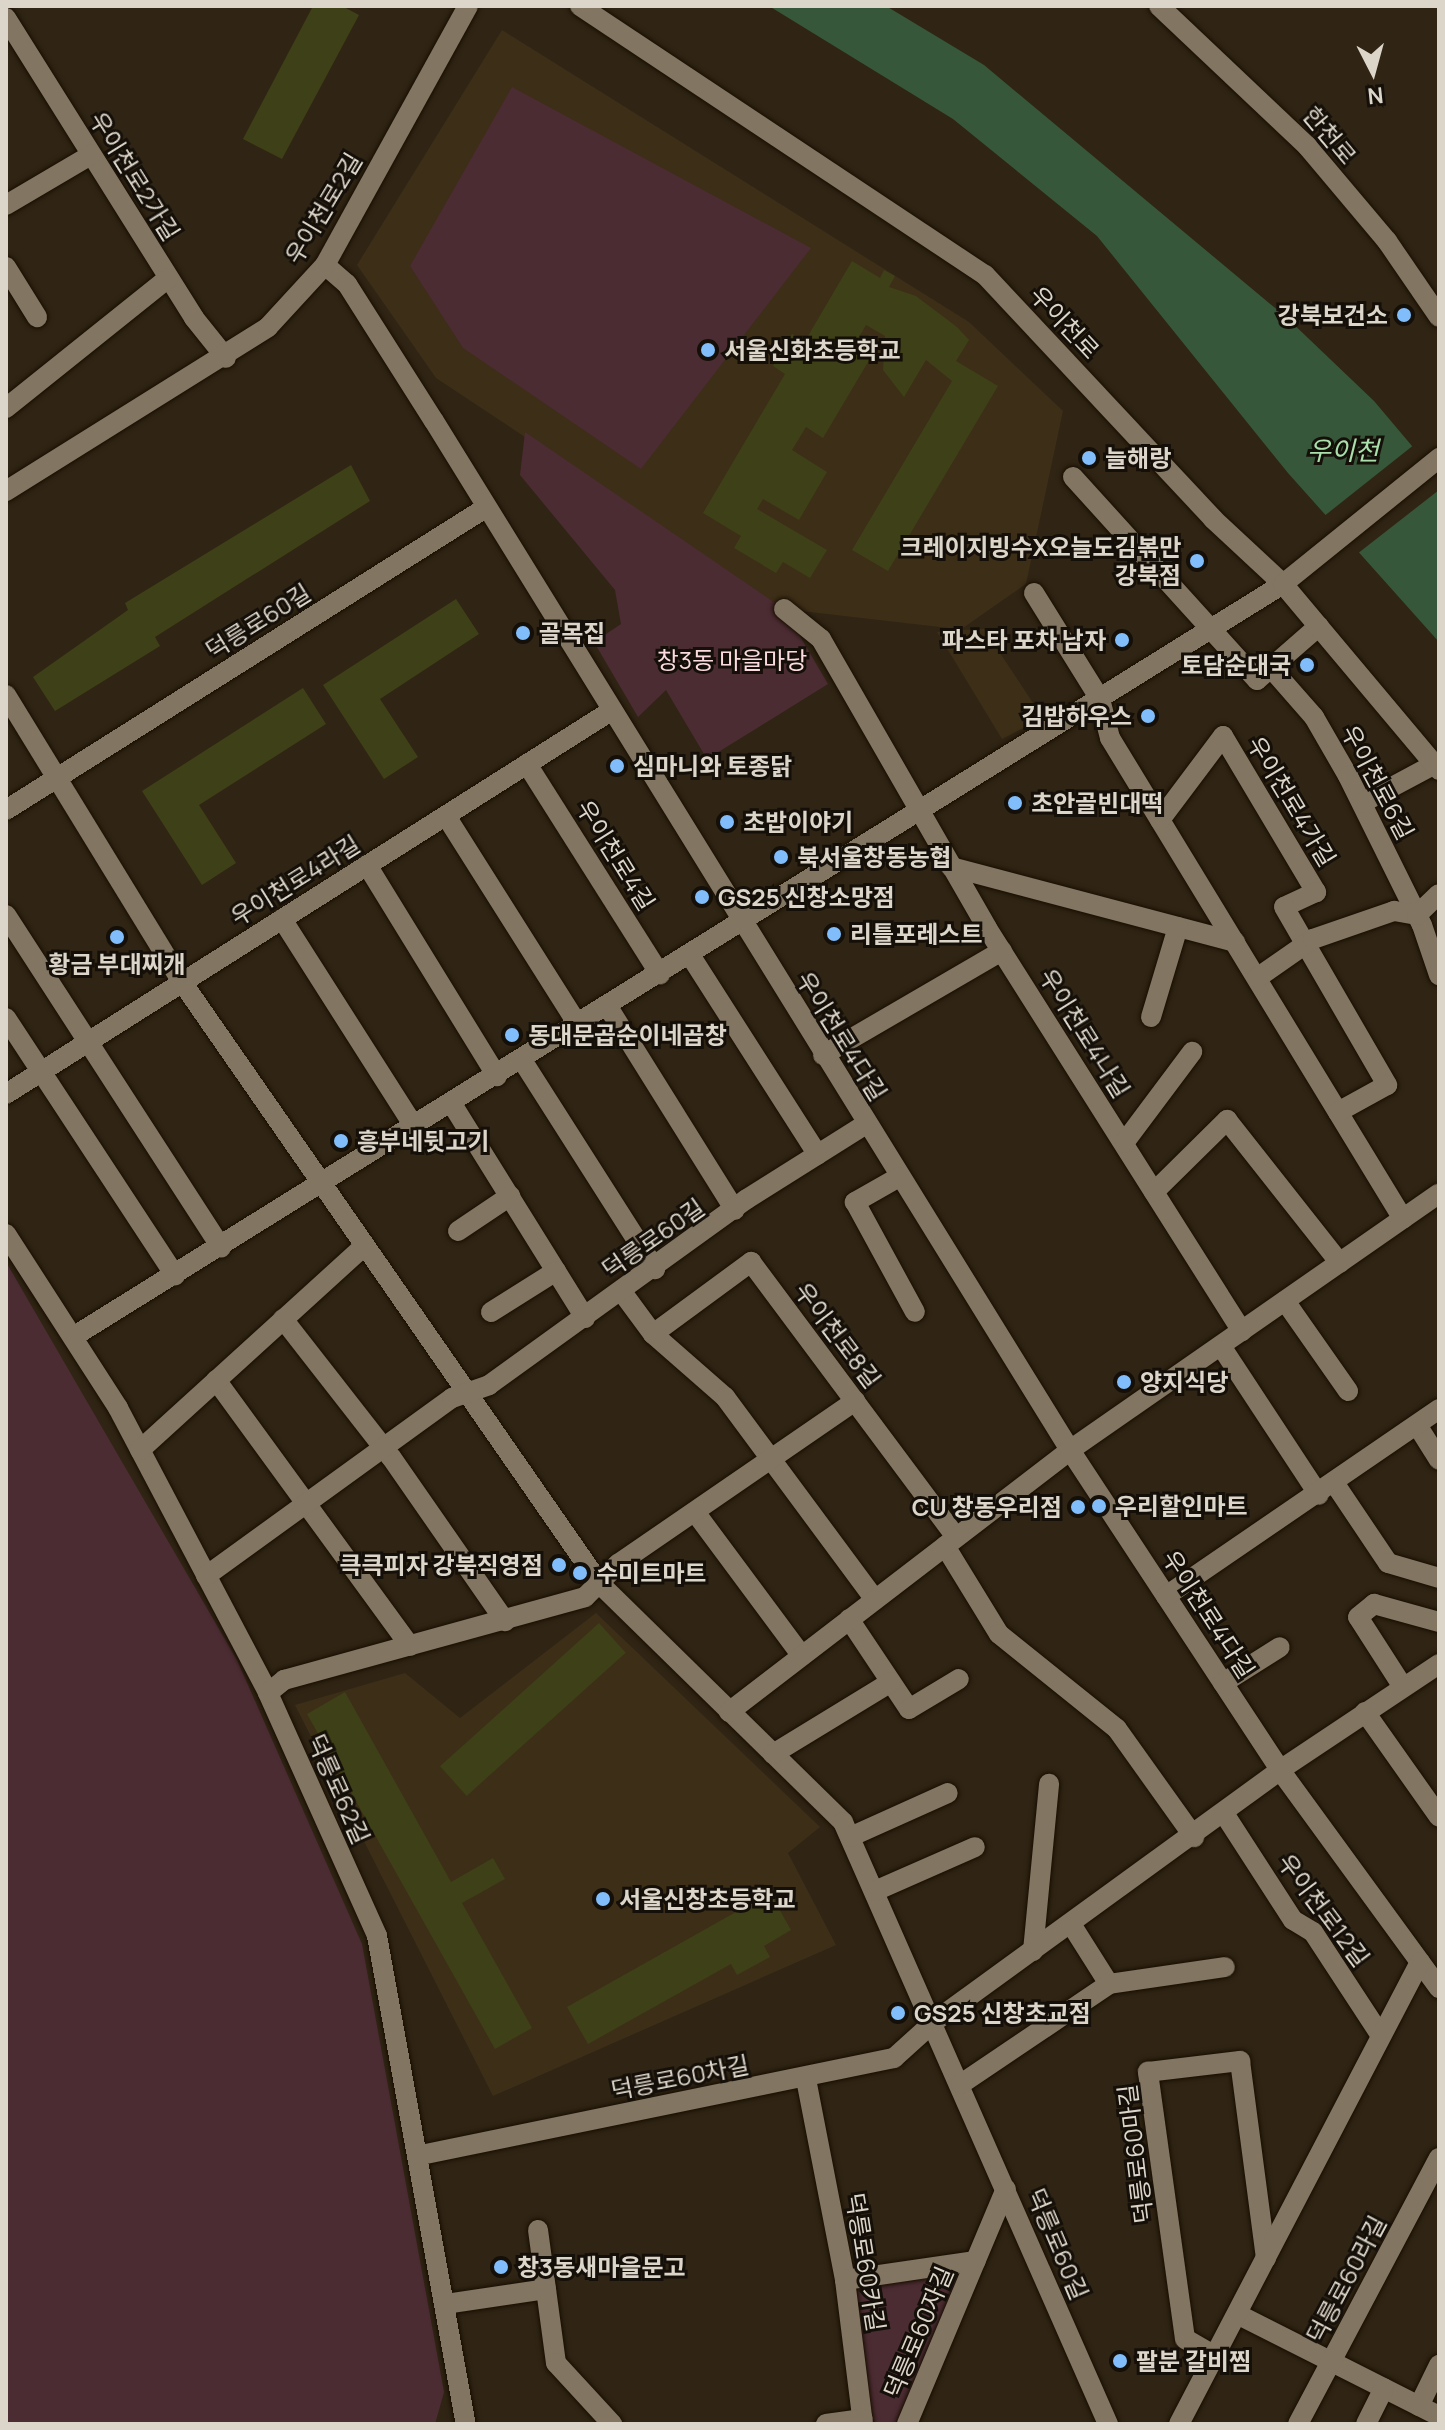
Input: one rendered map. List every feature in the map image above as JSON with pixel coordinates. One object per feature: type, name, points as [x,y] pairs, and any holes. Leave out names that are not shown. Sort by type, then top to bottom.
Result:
[{"type":"street","name":"우이천로2길","points":[[6,491],[226,358],[268,327],[325,265],[468,6]]},
{"type":"street","name":"우이천로","points":[[580,6],[985,275],[1213,519],[1283,584],[1437,767],[1362,803]]},
{"type":"street","name":"한천로","points":[[1159,6],[1268,102],[1387,241],[1439,317]]},
{"type":"street","name":"우이천로2가길","points":[[6,18],[168,278],[226,358]]},
{"type":"street","points":[[6,205],[91,155]]},
{"type":"street","points":[[325,265],[347,284],[741,923]]},
{"type":"street","points":[[6,267],[37,317]]},
{"type":"street","points":[[6,408],[168,278]]},
{"type":"street","points":[[76,1335],[415,1128],[1283,584],[1439,458]]},
{"type":"street","points":[[1073,477],[1210,630],[1264,674],[1319,626]]},
{"type":"street","name":"덕릉로60길","points":[[56,779],[487,507]]},
{"type":"street","points":[[1034,593],[1100,699],[1110,738],[1403,1219]]},
{"type":"street","points":[[784,609],[821,639],[919,812]]},
{"type":"street","name":"우이천로6길","points":[[1264,674],[1314,717],[1362,803],[1417,915],[1439,975]]},
{"type":"street","name":"덕릉로60길","points":[[6,695],[182,982],[600,1584],[843,1822],[935,2021],[1108,2424]]},
{"type":"street","name":"우이천로4라길","points":[[6,1094],[611,711]]},
{"type":"street","name":"우이천로4가길","points":[[1160,820],[1223,736],[1316,892],[1284,907],[1387,1085],[1338,1112]]},
{"type":"street","name":"우이천로4길","points":[[527,764],[660,974]]},
{"type":"street","points":[[6,810],[56,779]]},
{"type":"street","name":"우이천로4나길","points":[[919,812],[1002,951],[1242,1331]]},
{"type":"street","points":[[446,816],[578,1025]]},
{"type":"street","points":[[367,865],[497,1076]]},
{"type":"street","points":[[951,867],[1235,942]]},
{"type":"street","points":[[1257,978],[1305,945],[1394,911],[1417,915],[1439,894]]},
{"type":"street","points":[[6,915],[221,1247]]},
{"type":"street","points":[[282,919],[415,1128]]},
{"type":"street","name":"우이천로4다길","points":[[741,923],[1070,1450],[1280,1770],[1439,1988]]},
{"type":"street","points":[[1151,1017],[1178,927]]},
{"type":"street","points":[[823,1055],[1002,951]]},
{"type":"street","points":[[690,955],[818,1155]]},
{"type":"street","points":[[608,1007],[735,1210]]},
{"type":"street","points":[[6,1018],[175,1275]]},
{"type":"street","name":"우이천로4나길","points":[[1124,1143],[1192,1052]]},
{"type":"street","points":[[522,1060],[655,1269]]},
{"type":"street","points":[[452,1104],[585,1318]]},
{"type":"street","points":[[1154,1192],[1227,1120],[1340,1263]]},
{"type":"street","name":"덕릉로60길","points":[[206,1576],[382,1449],[585,1318],[735,1210],[866,1124]]},
{"type":"street","points":[[899,1177],[855,1202],[915,1312]]},
{"type":"street","points":[[729,1712],[1070,1450],[1439,1194]]},
{"type":"street","points":[[458,1231],[510,1196]]},
{"type":"street","name":"덕릉로62길","points":[[6,1234],[76,1335],[140,1450],[268,1693],[377,1936],[421,2155],[466,2424]]},
{"type":"street","points":[[140,1450],[365,1245]]},
{"type":"street","name":"우이천로8길","points":[[653,1334],[751,1262],[855,1401],[950,1542],[999,1634],[1117,1729],[1194,1837]]},
{"type":"street","points":[[491,1312],[556,1271]]},
{"type":"street","points":[[622,1292],[653,1334],[725,1397],[875,1600]]},
{"type":"street","points":[[1285,1301],[1348,1391]]},
{"type":"street","points":[[283,1319],[382,1449],[505,1621]]},
{"type":"street","points":[[1221,1346],[1327,1490],[1388,1563],[1439,1578]]},
{"type":"street","points":[[216,1380],[308,1502],[410,1646]]},
{"type":"street","points":[[268,1693],[284,1680],[585,1597],[618,1564],[855,1401]]},
{"type":"street","points":[[1166,1596],[1327,1490],[1439,1409]]},
{"type":"street","points":[[1417,1425],[1439,1460]]},
{"type":"street","points":[[695,1512],[802,1656]]},
{"type":"street","points":[[1403,1687],[1358,1617],[1374,1604],[1439,1622]]},
{"type":"street","points":[[849,1619],[909,1709],[959,1679]]},
{"type":"street","points":[[1223,1683],[1280,1647]]},
{"type":"street","points":[[935,2021],[1225,1815],[1280,1770],[1439,1664]]},
{"type":"street","points":[[773,1754],[891,1682]]},
{"type":"street","points":[[1365,1712],[1431,1788],[1439,1817]]},
{"type":"street","points":[[1033,1951],[1049,1784]]},
{"type":"street","points":[[850,1837],[948,1793]]},
{"type":"street","name":"우이천로12길","points":[[1225,1815],[1293,1920],[1313,1932],[1381,2036]]},
{"type":"street","points":[[875,1891],[975,1847]]},
{"type":"street","points":[[1071,1924],[1109,1984]]},
{"type":"street","points":[[1179,2424],[1420,1962]]},
{"type":"street","points":[[961,2084],[1109,1984],[1225,1967]]},
{"type":"street","name":"덕릉로60차길","points":[[421,2155],[806,2079],[894,2058],[935,2021]]},
{"type":"street","name":"덕릉로60마길","points":[[1215,2356],[1185,2339],[1148,2072],[1240,2061],[1266,2258]]},
{"type":"street","name":"덕릉로60카길","points":[[806,2079],[845,2280],[863,2422],[826,2424]]},
{"type":"street","name":"덕릉로60라길","points":[[1298,2424],[1439,2158]]},
{"type":"street","name":"덕릉로60자길","points":[[907,2424],[1006,2189]]},
{"type":"street","points":[[538,2230],[556,2363],[612,2424]]},
{"type":"street","name":"덕릉로60자길","points":[[845,2280],[976,2261]]},
{"type":"street","points":[[446,2304],[546,2289]]},
{"type":"street","points":[[1237,2314],[1439,2416]]},
{"type":"street","points":[[1419,2406],[1439,2365]]},
{"type":"street","points":[[1366,2424],[1384,2388]]},
{"type":"shaded area","name":"서울신화초등학교","points":[[502,30],[969,322],[1063,411],[1026,584],[960,630],[984,629],[1043,718],[1002,739],[937,632],[957,629],[784,609],[436,378],[357,265]]},
{"type":"shaded area","name":"서울신창초등학교","points":[[596,1613],[820,1827],[788,1853],[836,1945],[493,2096],[295,1705],[405,1673],[460,1718]]},
{"type":"green space","points":[[512,87],[811,248],[641,469],[463,348],[410,266]]},
{"type":"green space","name":"창3동 마을마당","points":[[525,432],[784,609],[828,684],[707,759],[666,690],[638,717],[594,642],[621,624],[615,590],[520,475]]},
{"type":"green space","points":[[6,1262],[237,1660],[362,1944],[444,2392],[435,2424],[6,2424]]},
{"type":"green space","points":[[970,2265],[904,2424],[867,2424],[849,2283]]},
{"type":"water","name":"우이천","points":[[769,6],[886,6],[984,65],[1287,318],[1374,401],[1439,478],[1439,642],[1288,473],[1097,236],[953,119]]},
{"type":"pier","points":[[1415,444],[1439,472],[1439,490],[1357,554],[1323,517]]},
{"type":"building","points":[[313,6],[342,6],[359,15],[282,159],[243,139]]},
{"type":"building","points":[[852,261],[880,278],[884,270],[895,276],[889,287],[916,296],[957,327],[969,340],[956,361],[998,386],[888,571],[852,550],[952,381],[926,360],[904,397],[883,370],[885,336],[866,325],[859,337],[877,347],[823,438],[806,427],[792,450],[827,472],[799,520],[763,499],[757,509],[827,550],[810,578],[783,562],[776,573],[734,548],[741,536],[703,513],[785,374],[773,366],[792,334],[805,341]]},
{"type":"building","points":[[351,465],[370,501],[155,637],[160,646],[55,711],[33,677],[128,610],[125,603]]},
{"type":"building","points":[[456,599],[479,634],[380,699],[418,757],[384,779],[323,685]]},
{"type":"building","points":[[303,688],[326,724],[199,805],[236,863],[202,885],[142,791]]},
{"type":"building","points":[[599,1623],[626,1653],[467,1796],[440,1766]]},
{"type":"building","points":[[345,1692],[451,1882],[493,1858],[505,1879],[462,1903],[532,2028],[495,2049],[307,1714]]},
{"type":"building","points":[[770,1893],[791,1930],[764,1946],[770,1957],[737,1975],[731,1964],[588,2044],[567,2007]]},
{"type":"place","name":"강북보건소","points":[[1404,315]]},
{"type":"place","name":"서울신화초등학교","points":[[708,350]]},
{"type":"place","name":"늘해랑","points":[[1089,458]]},
{"type":"place","name":"크레이지빙수X오늘도김볶만 강북점","points":[[1197,561]]},
{"type":"place","name":"골목집","points":[[523,633]]},
{"type":"place","name":"파스타 포차 남자","points":[[1122,640]]},
{"type":"place","name":"토담순대국","points":[[1307,665]]},
{"type":"place","name":"김밥하우스","points":[[1148,716]]},
{"type":"place","name":"심마니와 토종닭","points":[[617,766]]},
{"type":"place","name":"초안골빈대떡","points":[[1015,803]]},
{"type":"place","name":"초밥이야기","points":[[727,822]]},
{"type":"place","name":"북서울창동농협","points":[[781,857]]},
{"type":"place","name":"GS25 신창소망점","points":[[702,897]]},
{"type":"place","name":"리틀포레스트","points":[[834,934]]},
{"type":"place","name":"황금 부대찌개","points":[[117,937]]},
{"type":"place","name":"동대문곱순이네곱창","points":[[512,1035]]},
{"type":"place","name":"흥부네뒷고기","points":[[341,1141]]},
{"type":"place","name":"양지식당","points":[[1124,1382]]},
{"type":"place","name":"우리할인마트","points":[[1099,1506]]},
{"type":"place","name":"CU 창동우리점","points":[[1078,1507]]},
{"type":"place","name":"큭큭피자 강북직영점","points":[[559,1565]]},
{"type":"place","name":"수미트마트","points":[[580,1573]]},
{"type":"place","name":"서울신창초등학교","points":[[603,1899]]},
{"type":"place","name":"GS25 신창초교점","points":[[898,2013]]},
{"type":"place","name":"창3동새마을문고","points":[[501,2267]]},
{"type":"place","name":"팔분 갈비찜","points":[[1120,2361]]}]
